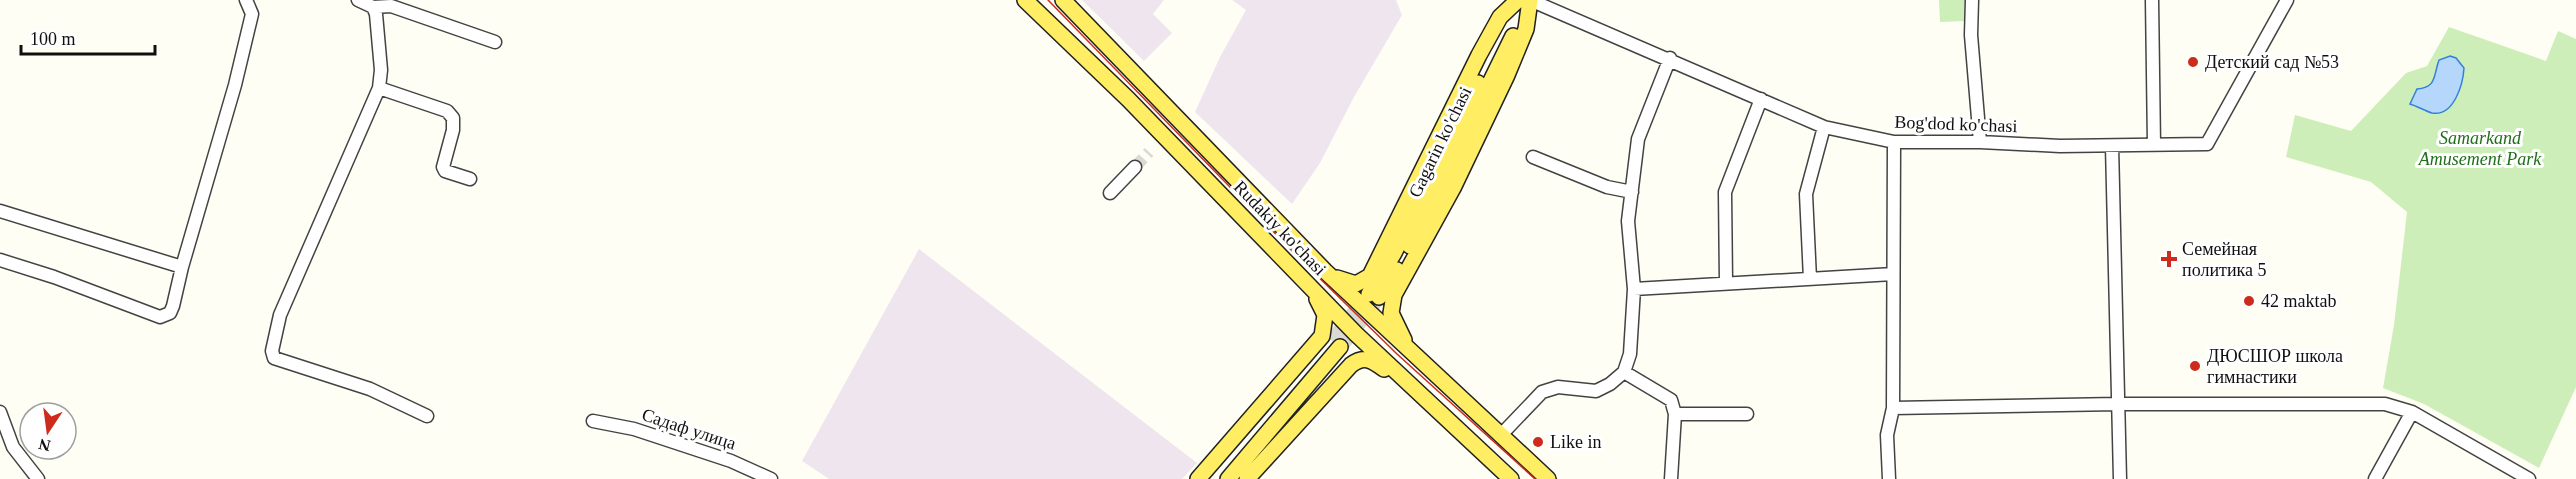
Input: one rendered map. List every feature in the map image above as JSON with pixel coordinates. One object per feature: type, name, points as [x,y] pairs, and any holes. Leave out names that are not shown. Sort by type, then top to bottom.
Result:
[{"type":"main road","name":"Rudakiy ko'chasi","points":[[1025,0],[1128,99],[1307,284],[1412,388],[1511,479]]},
{"type":"main road","name":"Rudakiy ko'chasi","points":[[1063,0],[1217,157],[1324,271],[1548,479]]},
{"type":"main road","points":[[1324,271],[1351,284],[1361,282],[1370,276],[1479,55],[1500,17],[1519,0]]},
{"type":"main road","name":"Gagarin ko'chasi","points":[[1519,0],[1374,296],[1414,241],[1530,0]]},
{"type":"main road","points":[[1413,354],[1392,318],[1391,302],[1453,189],[1507,75],[1526,29],[1530,0]]},
{"type":"main road","points":[[1200,173],[1217,157]]},
{"type":"main road","points":[[1198,479],[1322,336],[1325,315],[1307,284]]},
{"type":"main road","points":[[1208,479],[1336,344],[1228,479]]},
{"type":"main road","points":[[1247,479],[1340,375],[1357,361],[1370,359],[1412,388]]},
{"type":"main road","points":[[1447,418],[1464,403]]},
{"type":"street","points":[[0,260],[54,277],[160,317],[170,313],[235,85],[252,14],[246,0]]},
{"type":"street","points":[[358,0],[373,6],[391,6],[495,42]]},
{"type":"street","name":"Bog'dod ko'chasi","points":[[1530,0],[1670,58],[1824,127],[1894,141],[2112,146],[2207,144],[2287,0]]},
{"type":"street","points":[[1972,0],[1972,44],[1980,142]]},
{"type":"street","points":[[2152,0],[2154,145]]},
{"type":"street","points":[[373,6],[376,14],[381,70],[379,88],[280,315],[272,351],[274,358],[370,389],[427,416]]},
{"type":"street","points":[[1500,436],[1542,392],[1558,387],[1596,391],[1610,384],[1624,372],[1630,354],[1634,289],[1628,221],[1638,139],[1670,58]]},
{"type":"street","points":[[379,88],[447,111],[453,118],[453,130],[443,167],[445,171],[470,178]]},
{"type":"street","points":[[1726,284],[1725,192],[1761,99]]},
{"type":"street","points":[[1810,279],[1806,194],[1824,127]]},
{"type":"street","points":[[1889,479],[1887,435],[1893,408],[1894,141]]},
{"type":"street","points":[[2112,146],[2120,479]]},
{"type":"street","points":[[1533,157],[1607,187],[1632,192]]},
{"type":"street","points":[[1110,193],[1135,167]]},
{"type":"street","points":[[0,211],[182,267]]},
{"type":"street","points":[[1634,289],[1893,274]]},
{"type":"street","points":[[1624,372],[1671,400],[1675,414],[1671,479]]},
{"type":"street","points":[[1893,408],[2338,402],[2385,404],[2412,412],[2529,479]]},
{"type":"street","points":[[0,412],[13,447],[38,479]]},
{"type":"street","points":[[2375,479],[2412,412]]},
{"type":"street","points":[[1675,414],[1747,414]]},
{"type":"street","name":"Садаф улица","points":[[593,421],[645,432],[731,461],[771,479]]},
{"type":"shaded area","points":[[1082,0],[1164,0],[1153,14],[1172,33],[1144,61]]},
{"type":"shaded area","points":[[1232,0],[1396,0],[1402,15],[1354,97],[1320,163],[1292,204],[1195,112],[1220,57],[1246,10]]},
{"type":"shaded area","points":[[919,249],[1197,463],[1182,479],[829,479],[802,461]]},
{"type":"green space","points":[[1939,0],[1965,0],[1965,21],[1940,22]]},
{"type":"green space","name":"Samarkand Amusement Park","points":[[2449,27],[2546,61],[2558,31],[2576,39],[2576,387],[2539,468],[2424,404],[2383,388],[2394,325],[2407,212],[2371,182],[2286,157],[2295,115],[2351,131],[2406,73],[2427,66]]},
{"type":"water","points":[[2450,56],[2456,58],[2464,68],[2462,82],[2452,105],[2440,113],[2432,113],[2410,104],[2417,89],[2431,83],[2439,60]]},
{"type":"tunnel","points":[[1135,167],[1149,152]]},
{"type":"tunnel","points":[[1332,341],[1369,294]]},
{"type":"tunnel","points":[[1340,347],[1379,297]]},
{"type":"tram line","points":[[1048,0],[1300,259],[1397,354],[1535,479]]},
{"type":"place","name":"Детский сад №53","points":[[2193,62]]},
{"type":"place","name":"Семейная политика 5","points":[[2169,259]]},
{"type":"place","name":"42 maktab","points":[[2249,301]]},
{"type":"place","name":"ДЮСШОР школа гимнастики","points":[[2195,366]]},
{"type":"place","name":"Like in","points":[[1538,442]]}]
